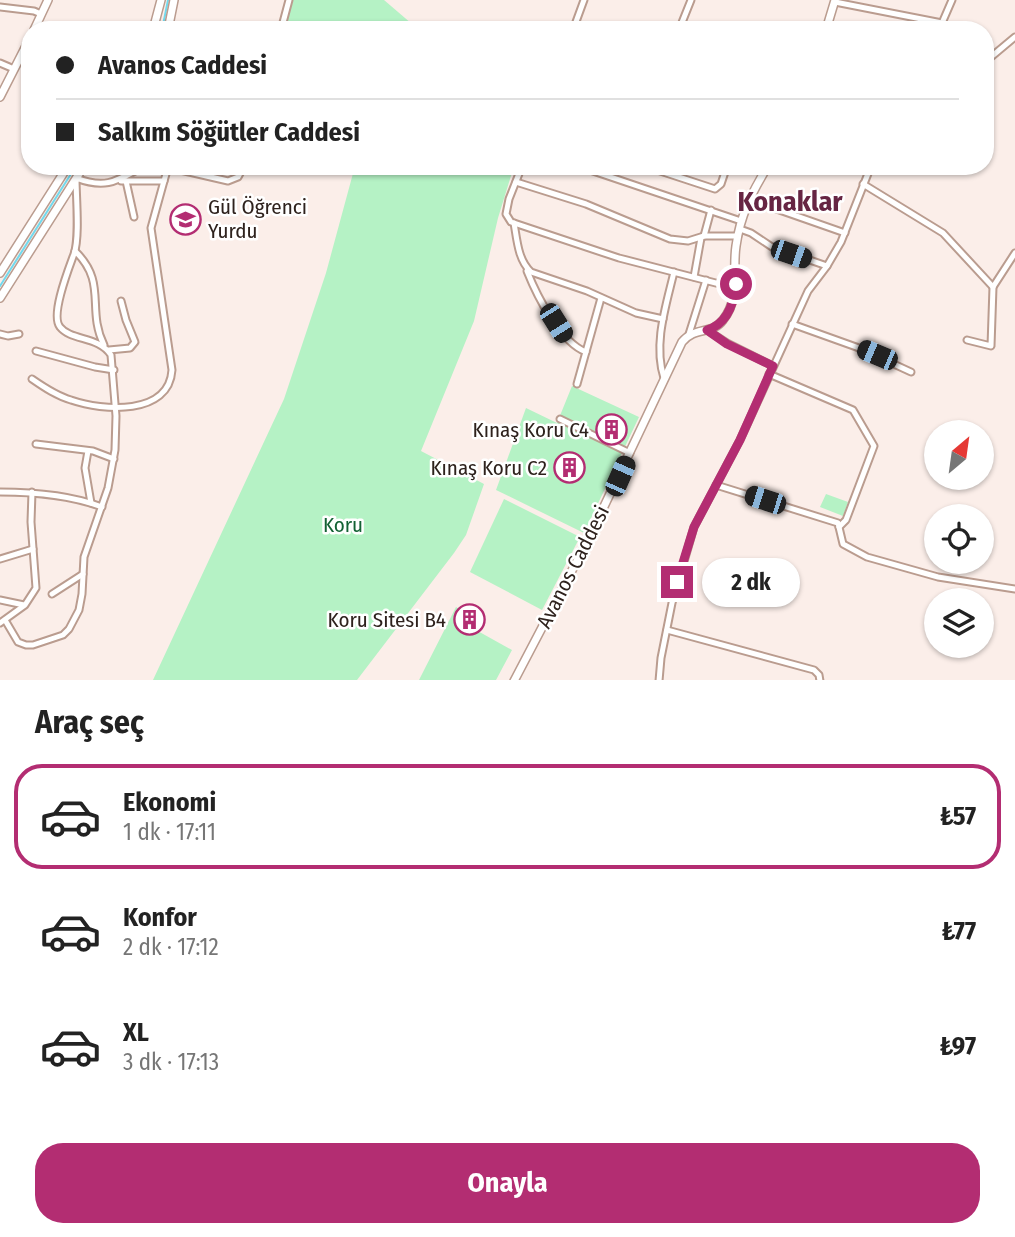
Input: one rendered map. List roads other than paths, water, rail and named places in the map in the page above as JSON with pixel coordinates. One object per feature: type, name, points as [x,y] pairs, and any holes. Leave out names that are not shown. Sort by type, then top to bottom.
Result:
[{"type":"street","points":[[38,21],[48,0]]},
{"type":"street","points":[[155,21],[161,0]]},
{"type":"street","points":[[170,21],[174,0]]},
{"type":"street","points":[[283,21],[289,0]]},
{"type":"street","points":[[576,21],[584,0]]},
{"type":"street","points":[[683,21],[691,0]]},
{"type":"street","points":[[943,21],[952,0]]},
{"type":"street","points":[[829,21],[835,1],[932,21]]},
{"type":"street","points":[[0,7],[41,14]]},
{"type":"street","points":[[994,54],[1015,37]]},
{"type":"street","points":[[0,97],[21,55]]},
{"type":"street","points":[[0,63],[14,69]]},
{"type":"street","points":[[0,273],[62,175]]},
{"type":"street","points":[[0,298],[78,175]]},
{"type":"street","points":[[118,181],[128,175]]},
{"type":"street","points":[[33,379],[48,390],[90,405],[116,407],[145,404],[166,390],[171,378],[151,229],[165,175]]},
{"type":"street","points":[[201,175],[228,181],[239,175]]},
{"type":"street","points":[[519,175],[506,214],[509,221],[619,258],[736,288]]},
{"type":"street","points":[[606,175],[711,209],[768,245],[827,266]]},
{"type":"street","points":[[672,175],[715,189],[722,184],[724,175]]},
{"type":"street","points":[[689,334],[717,326],[725,317],[736,288],[739,229],[748,200],[763,175]]},
{"type":"street","points":[[659,680],[667,630],[689,540],[808,291],[827,266],[845,233],[867,175]]},
{"type":"street","points":[[76,178],[95,183],[164,181]]},
{"type":"street","points":[[76,178],[75,251],[58,306],[57,321],[63,330],[106,348],[130,348],[135,342],[121,300]]},
{"type":"street","points":[[126,181],[134,217]]},
{"type":"street","points":[[516,183],[586,204],[670,239],[688,241],[739,229]]},
{"type":"street","points":[[863,184],[943,233],[993,287]]},
{"type":"street","points":[[748,200],[845,233]]},
{"type":"street","points":[[694,277],[711,209]]},
{"type":"street","points":[[514,223],[520,253],[541,299],[565,337],[586,352]]},
{"type":"street","points":[[32,492],[36,586],[25,605],[2,621],[23,645],[33,645],[60,636],[69,629],[79,610],[86,550],[102,507],[114,458],[116,407],[113,358],[96,322],[97,295],[94,278],[85,261],[75,251]]},
{"type":"street","points":[[967,340],[991,346],[993,287],[1015,253]]},
{"type":"street","points":[[526,268],[534,274],[636,313],[663,319]]},
{"type":"street","points":[[664,378],[659,354],[663,319],[674,272]]},
{"type":"street","points":[[689,334],[706,280]]},
{"type":"street","points":[[577,384],[601,298]]},
{"type":"street","points":[[792,324],[843,341],[911,372]]},
{"type":"street","points":[[707,330],[727,344],[773,366]]},
{"type":"street","points":[[0,334],[19,334]]},
{"type":"street","name":"Avanos Caddesi","points":[[515,680],[590,536],[682,342],[689,334]]},
{"type":"street","points":[[36,351],[114,370]]},
{"type":"street","points":[[769,374],[853,410],[874,446],[846,520],[839,527]]},
{"type":"street","points":[[560,419],[630,453]]},
{"type":"street","points":[[36,444],[88,451],[114,458]]},
{"type":"street","points":[[88,451],[85,468],[91,503]]},
{"type":"street","points":[[716,485],[838,523],[843,544],[867,557],[938,577],[1015,589]]},
{"type":"street","points":[[0,492],[32,492],[102,507]]},
{"type":"street","points":[[0,559],[33,550]]},
{"type":"street","points":[[52,594],[83,574]]},
{"type":"street","points":[[0,600],[25,605]]},
{"type":"street","points":[[667,630],[814,670],[820,680]]},
{"type":"waterway","points":[[164,21],[168,0]]},
{"type":"waterway","points":[[0,286],[70,175]]},
{"type":"place","name":"Gül Öğrenci Yurdu","points":[[185,219]]},
{"type":"place","name":"Kınaş Koru C4","points":[[612,430]]},
{"type":"place","name":"Kınaş Koru C2","points":[[570,468]]},
{"type":"place","name":"Koru Sitesi B4","points":[[469,620]]},
{"type":"district","name":"Konaklar","points":[[790,201]]},
{"type":"park label","name":"Koru","points":[[343,525]]}]
